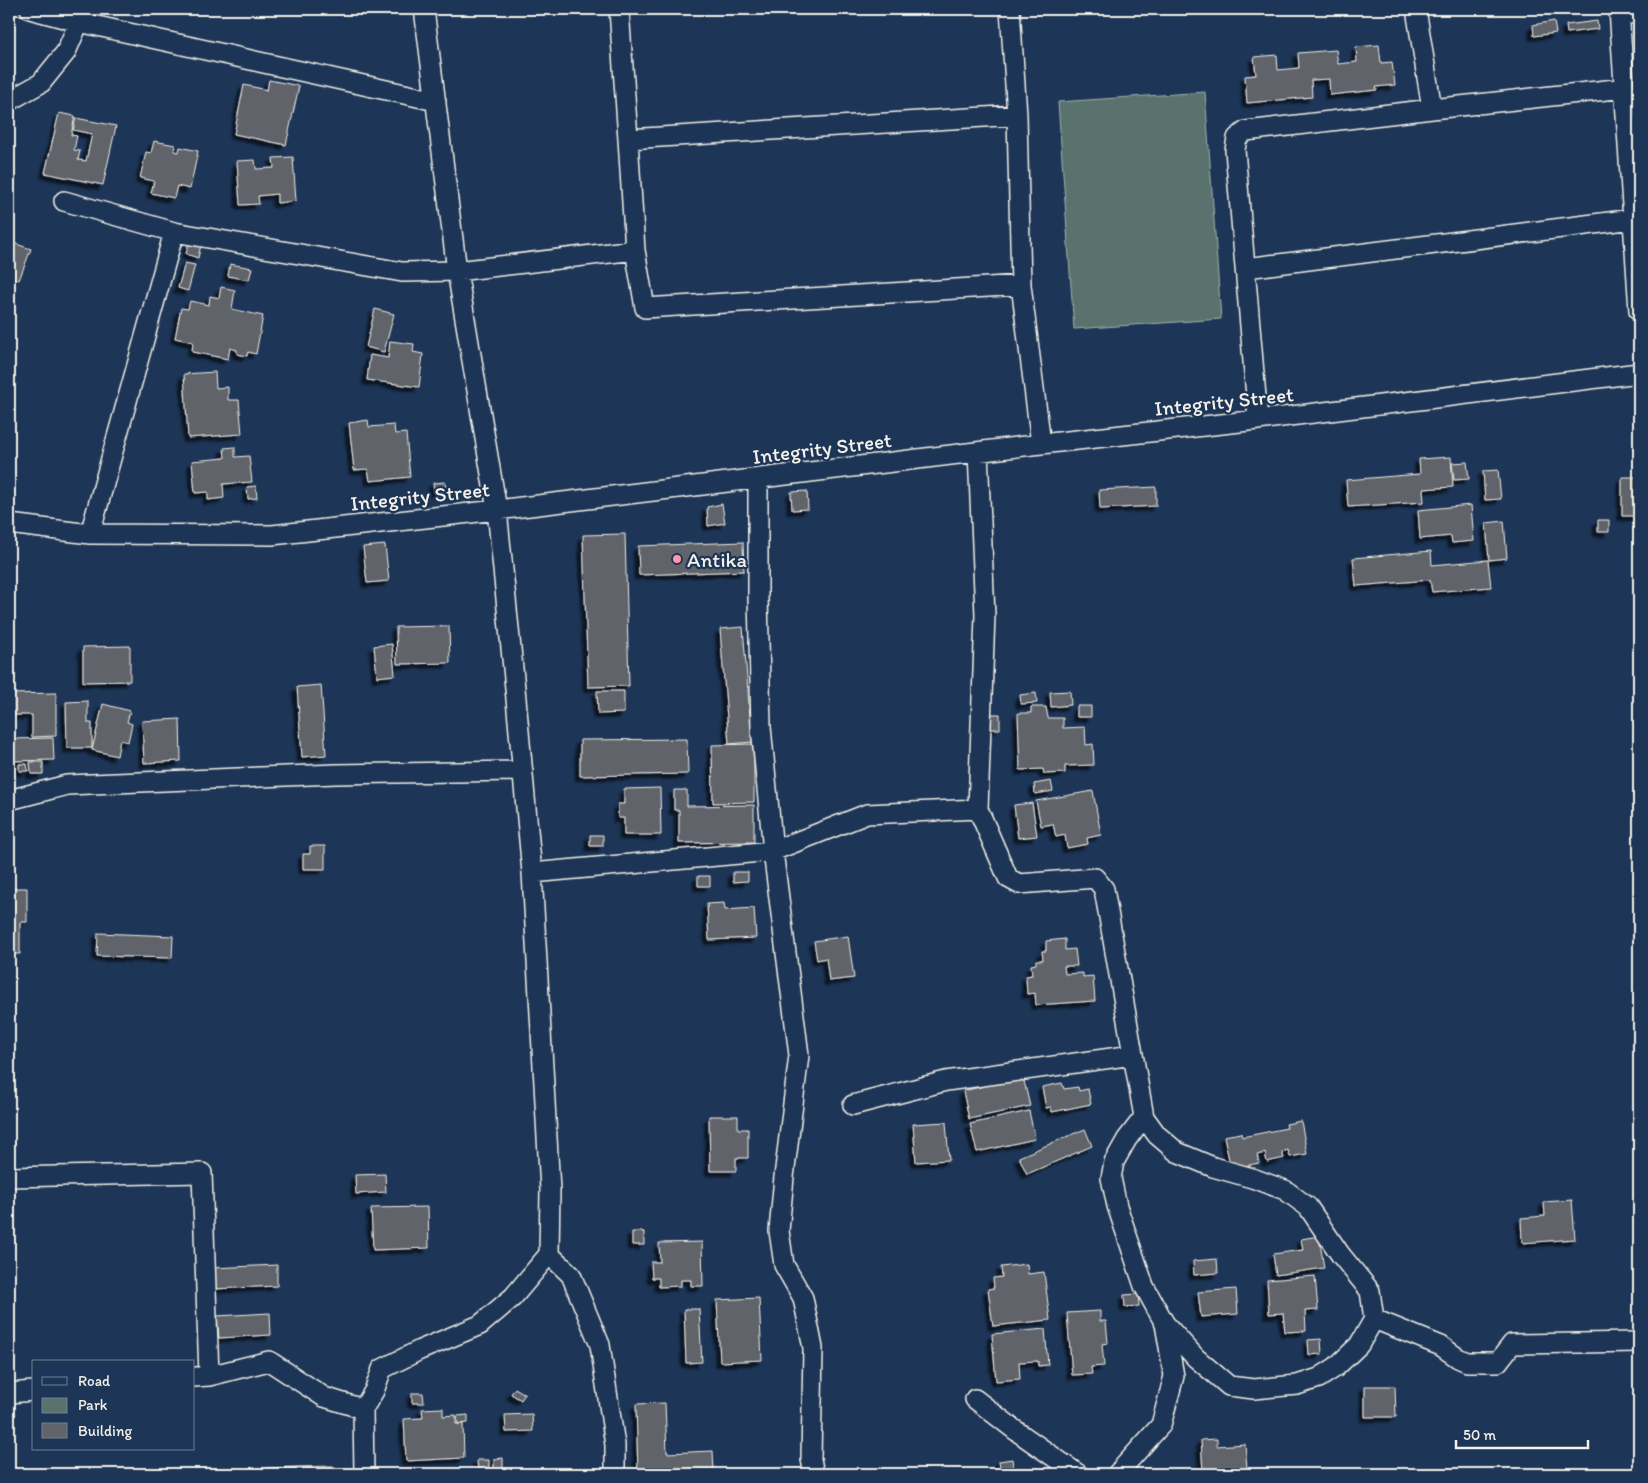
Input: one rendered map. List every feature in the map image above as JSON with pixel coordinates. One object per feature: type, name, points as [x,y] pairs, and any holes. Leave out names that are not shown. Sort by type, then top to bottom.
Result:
[{"type":"street","points":[[30,9],[79,22],[436,101]]},
{"type":"street","points":[[364,1474],[363,1409],[374,1392],[382,1369],[420,1350],[480,1325],[513,1297],[549,1254],[550,1190],[532,872],[523,771],[496,510],[457,272],[424,9]]},
{"type":"street","points":[[618,9],[635,250],[645,308],[1020,285]]},
{"type":"street","points":[[1010,9],[1017,115],[1020,285],[1041,444]]},
{"type":"street","points":[[1416,9],[1432,109]]},
{"type":"street","points":[[1639,12],[1619,12],[1639,311]]},
{"type":"street","points":[[9,101],[40,83],[66,52],[79,22]]},
{"type":"street","points":[[1258,420],[1235,150],[1237,138],[1246,131],[1625,88]]},
{"type":"street","points":[[628,139],[1017,115]]},
{"type":"street","points":[[64,201],[174,232],[402,272],[457,272],[635,250]]},
{"type":"street","points":[[1246,268],[1634,219]]},
{"type":"street","points":[[90,534],[174,232]]},
{"type":"street","name":"Integrity Street","points":[[9,524],[90,534],[272,535],[1258,420],[1639,373]]},
{"type":"street","points":[[978,452],[985,615],[978,809],[1008,878],[1019,884],[1095,878],[1104,889],[1144,1117],[1157,1135],[1177,1152],[1213,1167],[1285,1190],[1308,1207],[1340,1254],[1370,1291],[1374,1319],[1359,1345],[1336,1367],[1319,1378],[1296,1385],[1254,1389],[1229,1386],[1196,1358],[1165,1324],[1144,1286],[1117,1206],[1111,1178],[1114,1162],[1127,1139],[1144,1117]]},
{"type":"street","points":[[758,478],[761,727],[773,851],[799,1055],[779,1231],[784,1265],[803,1298],[813,1348],[811,1459],[814,1474]]},
{"type":"street","points":[[9,800],[67,785],[336,774],[523,771]]},
{"type":"street","points":[[532,872],[773,851],[867,814],[978,809]]},
{"type":"street","points":[[853,1105],[946,1081],[1133,1055]]},
{"type":"street","points":[[9,1177],[202,1173],[202,1377],[269,1361],[324,1397],[363,1409]]},
{"type":"street","points":[[549,1254],[571,1275],[600,1345],[615,1445],[615,1474]]},
{"type":"street","points":[[1374,1319],[1441,1346],[1458,1358],[1468,1362],[1498,1362],[1512,1344],[1639,1342]]},
{"type":"street","points":[[1117,1474],[1160,1425],[1174,1376],[1165,1324]]},
{"type":"street","points":[[9,1393],[32,1391]]},
{"type":"street","points":[[975,1399],[1015,1430],[1078,1474]]},
{"type":"green space","points":[[1205,92],[1221,319],[1074,329],[1058,102]]},
{"type":"building","points":[[1554,21],[1556,33],[1534,36],[1533,25]]},
{"type":"building","points":[[1597,21],[1598,29],[1567,33],[1566,25]]},
{"type":"building","points":[[1379,45],[1381,63],[1392,62],[1395,85],[1376,87],[1377,90],[1330,95],[1329,79],[1311,80],[1312,97],[1247,103],[1245,76],[1256,75],[1254,57],[1277,55],[1278,70],[1299,68],[1298,53],[1336,50],[1338,64],[1357,62],[1356,47]]},
{"type":"building","points":[[269,80],[299,86],[286,145],[234,134],[244,85],[267,90]]},
{"type":"building","points":[[59,113],[75,116],[71,135],[77,136],[74,150],[80,151],[78,160],[86,161],[92,134],[73,130],[76,118],[116,126],[103,185],[45,173]]},
{"type":"building","points":[[154,141],[175,145],[174,151],[179,152],[180,147],[198,151],[190,189],[177,186],[174,198],[151,193],[154,181],[140,178],[146,152],[151,153]]},
{"type":"building","points":[[293,157],[296,201],[277,203],[277,194],[258,196],[259,204],[240,205],[237,161],[255,160],[256,169],[274,168],[273,158]]},
{"type":"building","points":[[9,234],[15,236],[13,243],[31,249],[19,280],[9,276]]},
{"type":"building","points":[[189,242],[201,245],[198,258],[186,254]]},
{"type":"building","points":[[185,263],[195,265],[188,291],[178,288]]},
{"type":"building","points":[[230,264],[252,268],[249,280],[228,276]]},
{"type":"building","points":[[221,287],[235,290],[232,309],[263,316],[256,354],[248,352],[247,356],[237,354],[237,350],[230,348],[228,359],[192,352],[193,342],[175,338],[181,308],[188,309],[190,301],[209,305],[210,296],[219,298]]},
{"type":"building","points":[[375,309],[394,314],[384,352],[366,347]]},
{"type":"building","points":[[390,341],[414,344],[413,352],[423,354],[419,387],[367,380],[370,355],[388,358]]},
{"type":"building","points":[[215,372],[216,388],[228,387],[228,400],[239,400],[242,434],[188,438],[184,374]]},
{"type":"building","points":[[368,420],[369,427],[394,425],[395,434],[406,433],[410,477],[370,481],[368,469],[354,470],[349,423]]},
{"type":"building","points":[[235,447],[235,457],[249,456],[252,482],[223,484],[224,498],[208,500],[208,492],[195,493],[192,461],[225,458],[224,448]]},
{"type":"building","points":[[1451,457],[1453,487],[1423,489],[1424,502],[1348,507],[1346,480],[1420,474],[1419,459]]},
{"type":"building","points":[[1467,462],[1469,479],[1454,480],[1452,463]]},
{"type":"building","points":[[1498,470],[1501,499],[1485,500],[1483,471]]},
{"type":"building","points":[[1622,477],[1639,477],[1639,516],[1622,516]]},
{"type":"building","points":[[445,482],[446,491],[434,492],[433,483]]},
{"type":"building","points":[[256,486],[257,498],[248,499],[247,487]]},
{"type":"building","points":[[1156,487],[1156,506],[1100,509],[1099,490]]},
{"type":"building","points":[[807,491],[808,509],[792,510],[791,492]]},
{"type":"building","points":[[722,504],[725,523],[708,526],[707,507]]},
{"type":"building","points":[[1471,505],[1474,541],[1452,543],[1451,536],[1420,539],[1418,510]]},
{"type":"building","points":[[1598,520],[1609,520],[1609,532],[1598,532]]},
{"type":"building","points":[[1504,521],[1507,558],[1489,560],[1486,523]]},
{"type":"building","points":[[625,534],[629,686],[588,687],[583,535]]},
{"type":"building","points":[[743,542],[744,571],[639,575],[638,546]]},
{"type":"building","points":[[385,545],[389,581],[367,583],[363,547]]},
{"type":"building","points":[[1431,551],[1432,565],[1488,560],[1491,587],[1432,592],[1430,580],[1356,586],[1353,558]]},
{"type":"building","points":[[449,626],[450,663],[397,664],[396,627]]},
{"type":"building","points":[[743,627],[752,742],[729,744],[720,629]]},
{"type":"building","points":[[392,644],[395,675],[377,677],[374,646]]},
{"type":"building","points":[[130,646],[130,681],[83,682],[83,647]]},
{"type":"building","points":[[321,685],[326,755],[302,757],[297,687]]},
{"type":"building","points":[[597,691],[624,691],[624,713],[598,714]]},
{"type":"building","points":[[1070,691],[1071,705],[1051,707],[1050,692]]},
{"type":"building","points":[[56,693],[56,736],[32,737],[32,715],[9,715],[9,694]]},
{"type":"building","points":[[1036,693],[1037,703],[1021,704],[1020,695]]},
{"type":"building","points":[[88,701],[88,723],[92,723],[92,748],[67,748],[66,702]]},
{"type":"building","points":[[103,704],[130,711],[127,722],[132,724],[128,742],[120,740],[117,756],[92,750]]},
{"type":"building","points":[[1077,706],[1091,706],[1091,717],[1077,717]]},
{"type":"building","points":[[1031,707],[1046,707],[1048,718],[1063,718],[1063,728],[1085,727],[1086,745],[1093,744],[1094,765],[1065,766],[1065,773],[1044,774],[1043,769],[1020,770],[1018,713],[1031,713]]},
{"type":"building","points":[[990,714],[1000,714],[1000,729],[990,729]]},
{"type":"building","points":[[180,719],[181,761],[144,763],[142,721]]},
{"type":"building","points":[[9,734],[11,739],[53,738],[54,760],[10,761],[11,770],[9,770]]},
{"type":"building","points":[[687,739],[688,774],[580,776],[580,740]]},
{"type":"building","points":[[754,744],[754,802],[713,803],[712,745]]},
{"type":"building","points":[[30,762],[43,762],[43,774],[31,774]]},
{"type":"building","points":[[19,764],[27,764],[28,771],[19,771]]},
{"type":"building","points":[[1051,781],[1053,791],[1035,794],[1034,784]]},
{"type":"building","points":[[660,788],[661,835],[624,835],[624,818],[618,818],[618,804],[624,804],[624,789]]},
{"type":"building","points":[[674,790],[687,790],[687,806],[754,805],[754,842],[679,843],[679,810],[674,810]]},
{"type":"building","points":[[1093,791],[1101,835],[1087,838],[1088,844],[1067,848],[1065,835],[1056,837],[1053,824],[1041,826],[1036,801]]},
{"type":"building","points":[[1032,803],[1037,836],[1018,838],[1014,805]]},
{"type":"building","points":[[590,835],[603,835],[603,846],[590,846]]},
{"type":"building","points":[[310,846],[325,846],[325,869],[303,869],[303,854],[310,854]]},
{"type":"building","points":[[733,872],[748,872],[748,881],[733,882]]},
{"type":"building","points":[[698,876],[710,876],[710,886],[698,886]]},
{"type":"building","points":[[9,888],[27,888],[27,922],[20,922],[20,954],[9,954]]},
{"type":"building","points":[[724,903],[725,910],[754,908],[756,938],[709,940],[707,904]]},
{"type":"building","points":[[98,933],[173,936],[172,958],[97,956]]},
{"type":"building","points":[[848,936],[854,978],[829,981],[826,958],[817,960],[814,941]]},
{"type":"building","points":[[1065,939],[1065,950],[1075,949],[1077,966],[1064,966],[1065,974],[1083,973],[1083,977],[1093,976],[1095,1001],[1036,1005],[1035,993],[1027,994],[1026,976],[1032,975],[1031,965],[1036,964],[1036,960],[1043,960],[1042,951],[1046,951],[1046,941]]},
{"type":"building","points":[[1023,1077],[1030,1106],[969,1119],[963,1091]]},
{"type":"building","points":[[1062,1083],[1064,1089],[1078,1087],[1079,1091],[1088,1089],[1091,1104],[1052,1112],[1051,1107],[1046,1108],[1042,1087]]},
{"type":"building","points":[[1029,1111],[1035,1139],[977,1152],[970,1124]]},
{"type":"building","points":[[709,1116],[738,1116],[738,1129],[748,1129],[748,1158],[736,1158],[736,1171],[710,1171]]},
{"type":"building","points":[[1301,1121],[1307,1154],[1290,1157],[1288,1150],[1282,1152],[1284,1158],[1267,1162],[1265,1153],[1257,1155],[1259,1163],[1231,1169],[1224,1136],[1241,1133],[1242,1137],[1287,1128],[1286,1124]]},
{"type":"building","points":[[946,1122],[949,1160],[916,1162],[913,1124]]},
{"type":"building","points":[[1085,1129],[1092,1146],[1027,1174],[1019,1157]]},
{"type":"building","points":[[385,1174],[386,1192],[356,1194],[355,1175]]},
{"type":"building","points":[[1572,1200],[1575,1239],[1522,1243],[1521,1218],[1545,1216],[1544,1202]]},
{"type":"building","points":[[428,1207],[429,1248],[373,1250],[371,1208]]},
{"type":"building","points":[[632,1232],[644,1232],[644,1245],[632,1245]]},
{"type":"building","points":[[1319,1236],[1324,1268],[1276,1275],[1273,1254],[1303,1250],[1301,1239]]},
{"type":"building","points":[[702,1242],[703,1286],[691,1286],[691,1280],[681,1280],[681,1286],[659,1287],[659,1278],[652,1278],[651,1262],[660,1262],[659,1243]]},
{"type":"building","points":[[1217,1259],[1218,1273],[1194,1275],[1193,1261]]},
{"type":"building","points":[[1027,1264],[1028,1274],[1044,1272],[1050,1320],[993,1326],[988,1289],[994,1288],[993,1278],[1002,1277],[1001,1267]]},
{"type":"building","points":[[277,1265],[277,1286],[213,1289],[212,1268]]},
{"type":"building","points":[[1315,1276],[1318,1310],[1305,1311],[1306,1331],[1285,1332],[1283,1313],[1269,1314],[1267,1280]]},
{"type":"building","points":[[1236,1289],[1238,1314],[1201,1317],[1198,1292]]},
{"type":"building","points":[[1138,1294],[1139,1306],[1125,1307],[1124,1295]]},
{"type":"building","points":[[759,1298],[762,1360],[720,1362],[717,1300]]},
{"type":"building","points":[[684,1309],[699,1309],[702,1362],[686,1363]]},
{"type":"building","points":[[1100,1311],[1100,1321],[1106,1321],[1108,1343],[1102,1344],[1104,1366],[1091,1367],[1092,1374],[1072,1375],[1067,1313]]},
{"type":"building","points":[[270,1313],[271,1335],[219,1338],[217,1316]]},
{"type":"building","points":[[1045,1329],[1048,1365],[1038,1366],[1038,1361],[1019,1362],[1020,1379],[996,1381],[992,1334]]},
{"type":"building","points":[[1321,1339],[1322,1354],[1309,1355],[1308,1340]]},
{"type":"building","points":[[1365,1386],[1395,1386],[1396,1417],[1365,1417]]},
{"type":"building","points":[[515,1388],[525,1394],[521,1400],[511,1394]]},
{"type":"building","points":[[412,1393],[423,1393],[424,1403],[412,1403]]},
{"type":"building","points":[[665,1403],[667,1453],[713,1451],[714,1474],[638,1474],[636,1404]]},
{"type":"building","points":[[443,1408],[443,1416],[456,1415],[456,1424],[463,1424],[464,1458],[406,1461],[404,1419],[423,1418],[422,1409]]},
{"type":"building","points":[[532,1414],[533,1431],[506,1432],[505,1415]]},
{"type":"building","points":[[468,1415],[468,1423],[458,1424],[457,1416]]},
{"type":"building","points":[[1217,1439],[1217,1446],[1245,1444],[1247,1468],[1203,1472],[1201,1440]]},
{"type":"building","points":[[503,1458],[503,1471],[494,1471],[494,1459]]},
{"type":"building","points":[[1012,1459],[1014,1474],[1001,1474],[999,1461]]},
{"type":"building","points":[[477,1460],[489,1460],[489,1471],[478,1472]]},
{"type":"building","points":[[333,1466],[333,1474],[267,1474],[266,1468]]},
{"type":"place","name":"Antika","points":[[677,559]]}]
